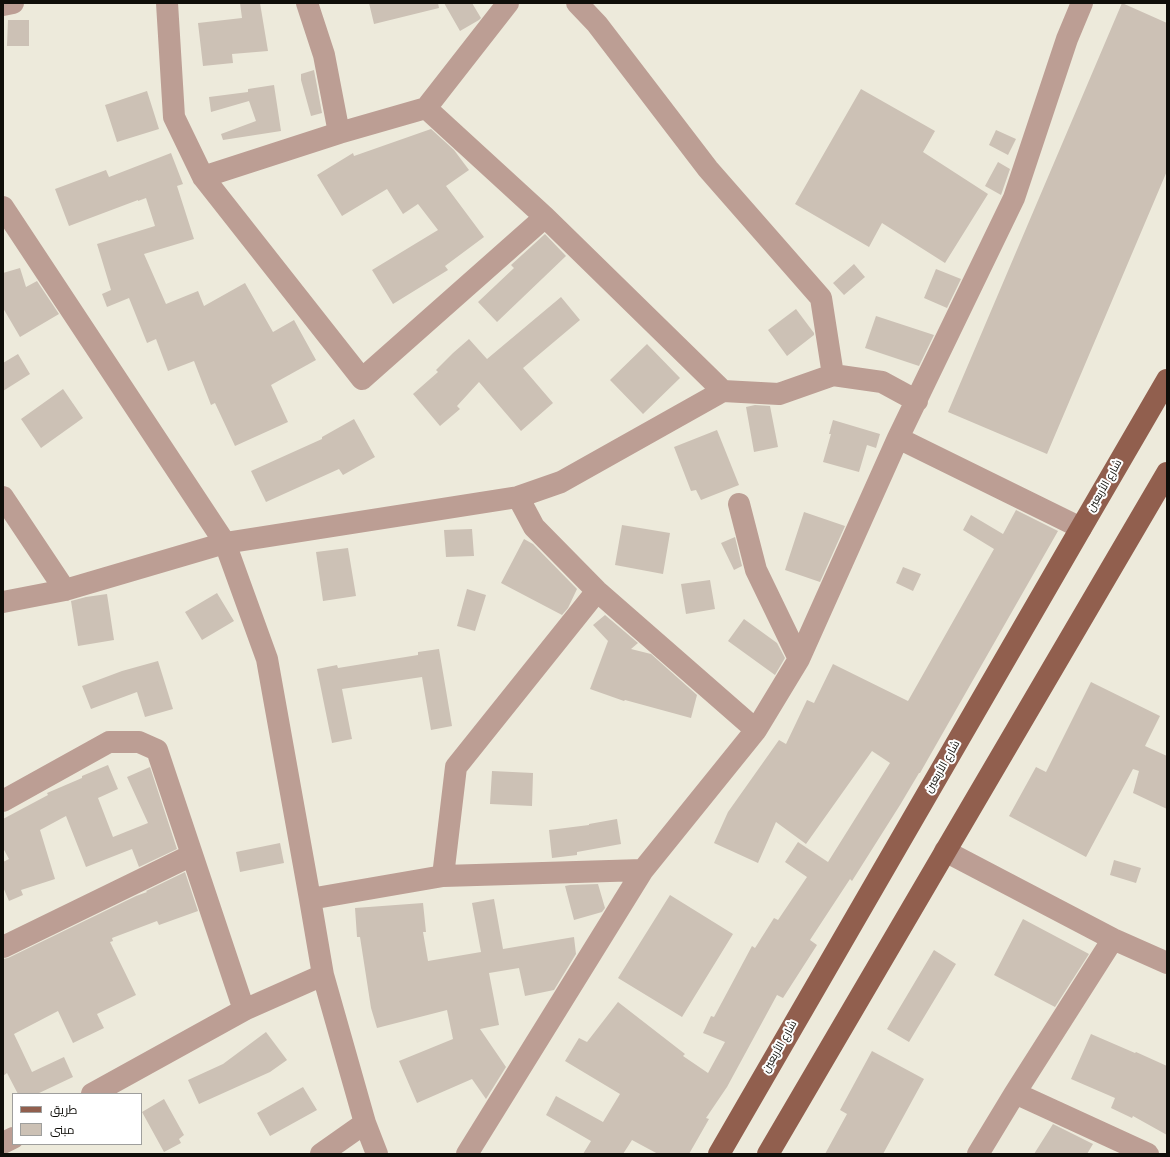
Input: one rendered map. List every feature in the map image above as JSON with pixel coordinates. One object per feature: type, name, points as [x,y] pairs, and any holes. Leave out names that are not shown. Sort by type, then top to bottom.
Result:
[{"type":"main road","name":"شارع الأربعين","points":[[719,1154],[1167,380]]},
{"type":"main road","points":[[768,1154],[944,851],[1167,473]]},
{"type":"street","points":[[3,5],[13,3]]},
{"type":"street","points":[[166,3],[174,117],[203,177],[362,379],[545,217]]},
{"type":"street","points":[[307,3],[324,56],[339,132]]},
{"type":"street","points":[[203,177],[339,132],[426,108],[508,3]]},
{"type":"street","points":[[577,3],[597,24],[708,169],[821,298],[833,375]]},
{"type":"street","points":[[467,1154],[642,870],[756,730],[799,659],[898,438],[1014,198],[1068,39],[1082,3]]},
{"type":"street","points":[[426,108],[545,217],[723,391]]},
{"type":"street","points":[[3,207],[225,543],[267,659],[323,975],[365,1122],[377,1154]]},
{"type":"street","points":[[3,602],[65,590],[225,543],[518,497],[560,482],[723,391],[779,394],[833,375],[882,382],[917,401]]},
{"type":"street","points":[[898,438],[1080,528]]},
{"type":"street","points":[[3,497],[65,590]]},
{"type":"street","points":[[518,497],[534,527],[597,591],[756,730]]},
{"type":"street","points":[[739,504],[756,570],[799,659]]},
{"type":"street","points":[[443,876],[456,767],[597,591]]},
{"type":"street","points":[[3,801],[109,742],[139,742],[157,750],[244,1010]]},
{"type":"street","points":[[944,851],[1113,939],[1167,963]]},
{"type":"street","points":[[3,947],[192,855]]},
{"type":"street","points":[[310,899],[443,876],[642,870]]},
{"type":"street","points":[[978,1154],[1113,939]]},
{"type":"street","points":[[94,1093],[244,1010],[323,975]]},
{"type":"street","points":[[1015,1093],[1148,1154]]},
{"type":"street","points":[[321,1154],[365,1122]]},
{"type":"street","points":[[3,1143],[12,1138]]},
{"type":"building","points":[[240,3],[260,3],[268,51],[232,54],[233,63],[203,66],[198,23],[242,18]]},
{"type":"building","points":[[369,3],[438,3],[439,8],[374,24]]},
{"type":"building","points":[[444,3],[472,3],[481,18],[460,31]]},
{"type":"building","points":[[1122,3],[1167,23],[1167,171],[1047,454],[948,412]]},
{"type":"building","points":[[8,20],[29,20],[29,46],[7,46]]},
{"type":"building","points":[[314,70],[322,113],[311,116],[301,80],[301,74]]},
{"type":"building","points":[[274,85],[281,131],[223,140],[221,134],[256,121],[249,101],[211,112],[209,97],[248,92],[248,89]]},
{"type":"building","points":[[861,89],[935,131],[923,152],[988,194],[945,263],[882,223],[869,247],[795,204]]},
{"type":"building","points":[[147,91],[159,129],[117,142],[105,105]]},
{"type":"building","points":[[431,129],[454,150],[469,170],[446,186],[484,237],[445,266],[448,270],[393,304],[372,270],[438,230],[418,204],[403,214],[387,189],[342,216],[317,175],[353,153],[354,156]]},
{"type":"building","points":[[996,130],[1016,139],[1008,155],[989,145]]},
{"type":"building","points":[[171,153],[183,184],[177,186],[194,239],[144,254],[166,304],[198,291],[204,306],[245,283],[273,332],[294,320],[316,360],[271,385],[288,422],[235,446],[215,403],[211,405],[194,361],[168,371],[156,339],[147,343],[129,298],[107,307],[102,294],[111,290],[97,244],[155,226],[146,198],[69,226],[55,189],[106,170],[109,177]]},
{"type":"building","points":[[998,162],[1010,169],[1001,195],[985,186]]},
{"type":"building","points":[[545,234],[566,256],[497,322],[478,302],[514,268],[511,265]]},
{"type":"building","points":[[854,264],[865,277],[844,295],[833,283]]},
{"type":"building","points":[[20,268],[26,287],[37,281],[59,314],[20,337],[3,308],[3,273]]},
{"type":"building","points":[[936,269],[961,279],[947,308],[924,298]]},
{"type":"building","points":[[561,297],[580,320],[523,368],[553,403],[521,431],[479,382],[457,406],[460,409],[440,426],[413,394],[438,372],[436,370],[469,339],[487,359]]},
{"type":"building","points":[[796,309],[814,335],[787,356],[768,330]]},
{"type":"building","points":[[876,316],[934,335],[919,366],[865,348]]},
{"type":"building","points":[[647,344],[680,378],[643,414],[610,380]]},
{"type":"building","points":[[18,354],[30,374],[3,391],[3,363]]},
{"type":"building","points":[[63,389],[83,418],[41,448],[21,419]]},
{"type":"building","points":[[755,405],[770,406],[778,447],[754,452],[746,407]]},
{"type":"building","points":[[354,419],[375,457],[343,475],[339,469],[266,502],[251,471],[322,439],[322,437]]},
{"type":"building","points":[[833,420],[880,434],[876,448],[867,445],[859,472],[823,462],[831,434],[829,434]]},
{"type":"building","points":[[717,430],[739,485],[701,500],[696,490],[691,491],[674,447]]},
{"type":"building","points":[[1016,510],[1058,531],[920,773],[852,881],[850,879],[810,940],[817,945],[783,998],[777,995],[727,1087],[706,1118],[709,1119],[689,1154],[658,1154],[632,1140],[623,1154],[583,1154],[591,1141],[546,1115],[556,1096],[603,1122],[620,1094],[565,1061],[579,1038],[587,1042],[618,1002],[685,1054],[683,1056],[708,1073],[725,1042],[703,1033],[711,1016],[714,1017],[752,946],[755,948],[774,918],[778,920],[807,877],[785,862],[798,842],[828,862],[890,763],[872,751],[806,844],[776,822],[758,863],[714,843],[728,812],[779,740],[786,744],[807,700],[814,703],[833,664],[908,701],[994,549],[963,530],[971,515],[1003,534]]},
{"type":"building","points":[[804,512],[845,526],[820,582],[785,570]]},
{"type":"building","points":[[622,525],[670,533],[663,574],[615,565]]},
{"type":"building","points":[[472,529],[474,556],[446,557],[444,530]]},
{"type":"building","points":[[735,537],[742,566],[734,570],[721,543]]},
{"type":"building","points":[[524,539],[533,544],[577,589],[568,608],[562,615],[501,583]]},
{"type":"building","points":[[348,548],[356,596],[323,601],[316,552]]},
{"type":"building","points":[[903,567],[921,574],[913,591],[896,583]]},
{"type":"building","points":[[710,580],[715,609],[686,614],[681,584]]},
{"type":"building","points":[[467,589],[486,595],[475,631],[457,626]]},
{"type":"building","points":[[217,593],[234,621],[202,640],[185,612]]},
{"type":"building","points":[[107,594],[114,640],[78,646],[71,601]]},
{"type":"building","points":[[605,615],[638,643],[631,649],[651,654],[697,695],[691,718],[625,700],[624,701],[590,689],[608,641],[593,625]]},
{"type":"building","points":[[744,619],[777,643],[785,658],[775,675],[728,641]]},
{"type":"building","points":[[439,649],[452,726],[431,730],[422,677],[342,689],[352,739],[332,743],[317,669],[337,665],[338,668],[418,655],[418,652]]},
{"type":"building","points":[[158,661],[173,709],[145,717],[137,692],[91,709],[82,686],[122,671]]},
{"type":"building","points":[[1091,682],[1160,716],[1145,746],[1167,756],[1167,809],[1133,793],[1139,771],[1133,769],[1086,857],[1009,816],[1036,767],[1046,772]]},
{"type":"building","points":[[108,765],[118,789],[98,798],[113,837],[148,823],[127,777],[150,767],[177,849],[139,867],[132,849],[86,867],[66,816],[40,830],[55,879],[21,890],[23,895],[9,901],[3,887],[3,862],[9,859],[3,848],[3,819],[48,795],[47,793]]},
{"type":"building","points":[[492,771],[533,773],[532,806],[490,804]]},
{"type":"building","points":[[617,819],[621,844],[577,852],[577,855],[552,858],[549,830],[589,825]]},
{"type":"building","points":[[280,843],[284,863],[240,872],[236,852]]},
{"type":"building","points":[[1114,860],[1141,868],[1136,883],[1110,875]]},
{"type":"building","points":[[185,872],[198,911],[159,925],[157,921],[112,938],[113,941],[110,942],[136,995],[97,1014],[104,1028],[73,1043],[58,1011],[14,1034],[32,1072],[64,1057],[73,1077],[39,1093],[17,1093],[7,1073],[3,1076],[3,959],[8,958],[147,892],[146,891]]},
{"type":"building","points":[[598,884],[605,908],[602,912],[574,920],[565,886]]},
{"type":"building","points":[[670,895],[733,934],[682,1017],[618,978]]},
{"type":"building","points":[[494,899],[503,949],[574,937],[576,954],[554,990],[525,996],[519,968],[489,973],[499,1025],[480,1029],[506,1067],[486,1099],[472,1079],[417,1103],[399,1061],[453,1039],[447,1010],[377,1028],[371,1008],[360,937],[357,937],[355,908],[423,903],[426,932],[423,932],[428,961],[481,952],[472,903]]},
{"type":"building","points":[[1023,919],[1089,954],[1055,1007],[994,975]]},
{"type":"building","points":[[934,950],[956,964],[909,1042],[887,1029]]},
{"type":"building","points":[[266,1032],[287,1060],[270,1072],[199,1104],[188,1080],[223,1064]]},
{"type":"building","points":[[1091,1034],[1167,1066],[1167,1135],[1133,1116],[1132,1118],[1111,1108],[1115,1098],[1071,1079]]},
{"type":"building","points":[[872,1051],[924,1079],[883,1154],[825,1154],[847,1114],[840,1110]]},
{"type":"building","points":[[303,1087],[317,1110],[270,1136],[257,1113]]},
{"type":"building","points":[[164,1099],[184,1135],[179,1139],[181,1143],[164,1152],[142,1112]]},
{"type":"building","points":[[1053,1124],[1093,1144],[1087,1154],[1034,1154]]}]
